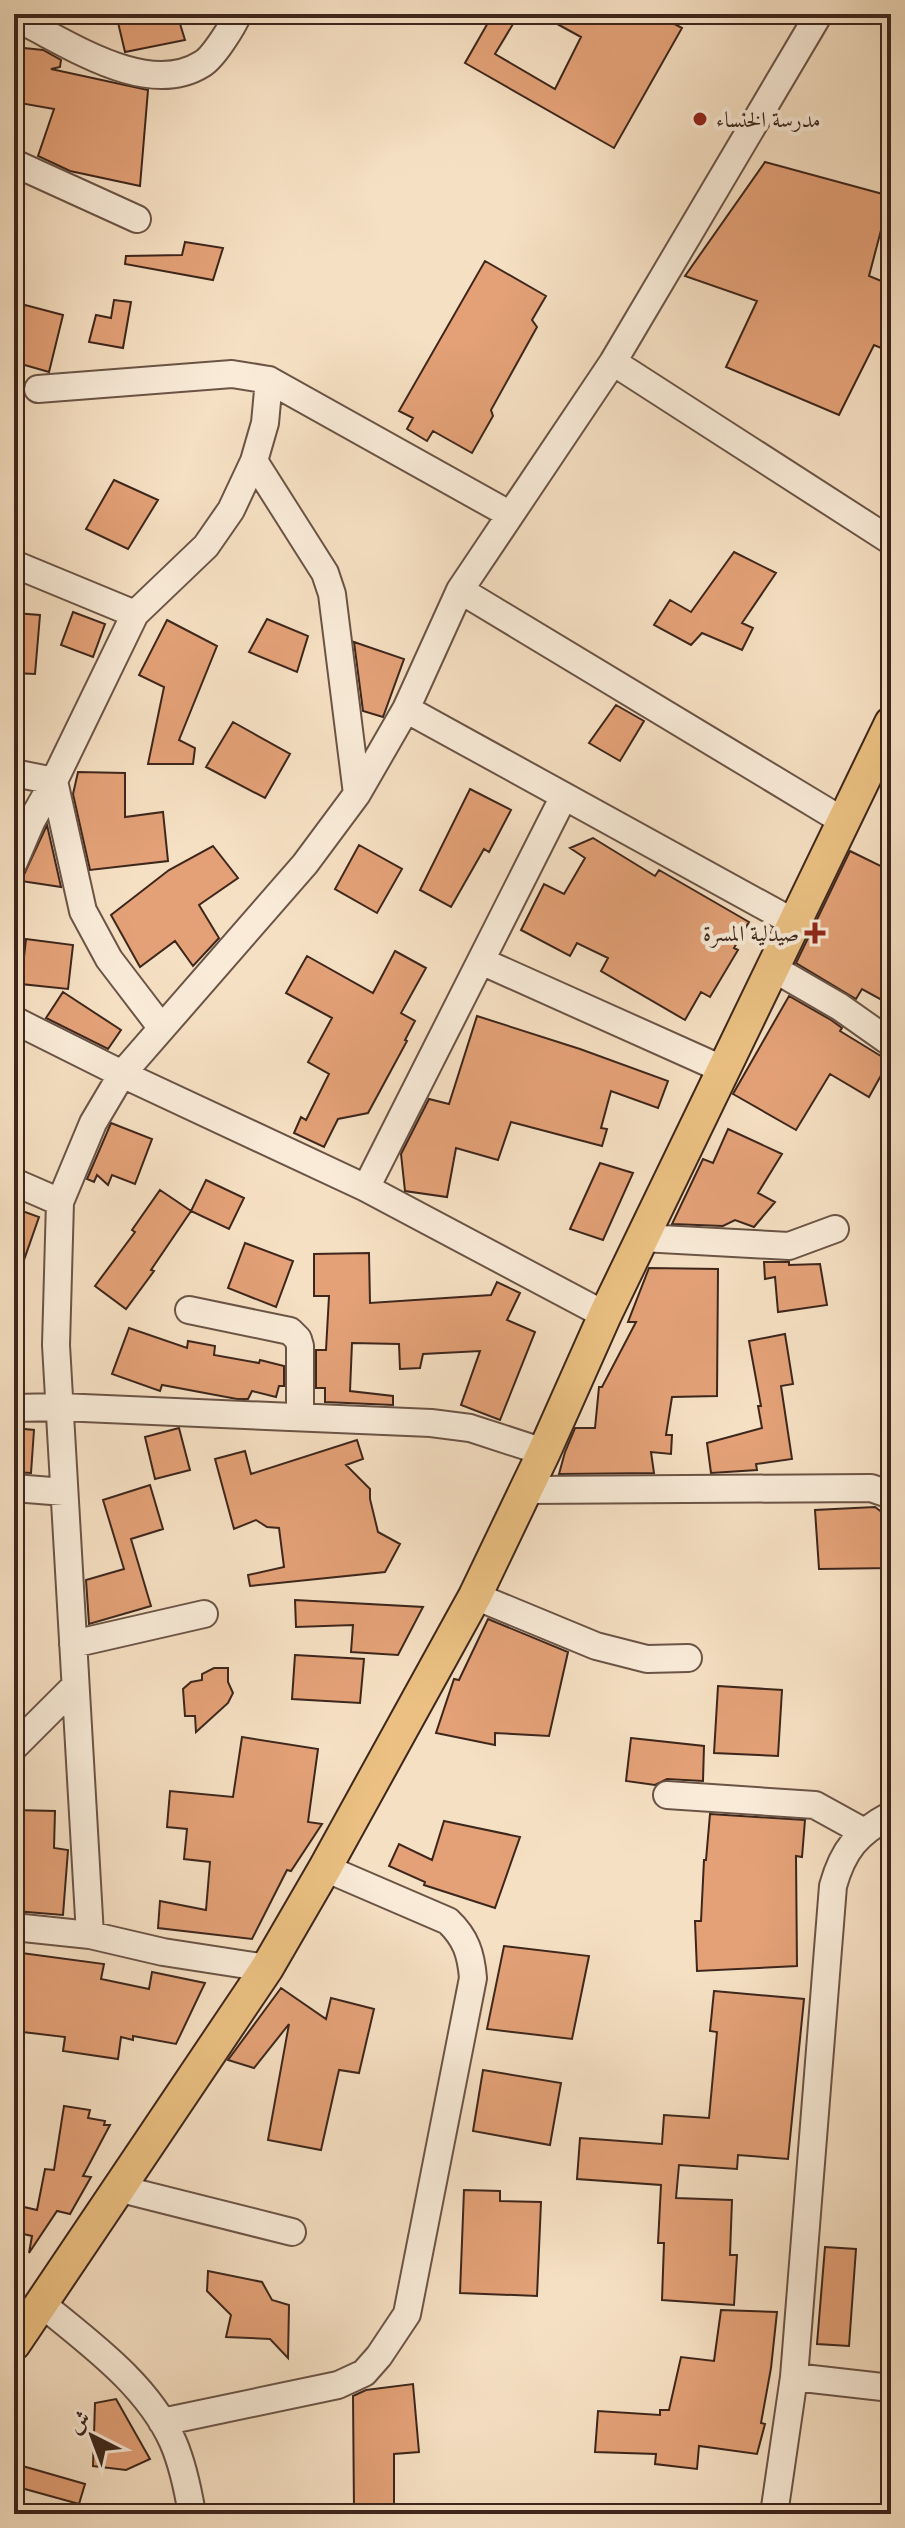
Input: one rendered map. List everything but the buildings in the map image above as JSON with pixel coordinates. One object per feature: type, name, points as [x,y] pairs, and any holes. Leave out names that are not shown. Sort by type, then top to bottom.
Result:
[{"type":"main road","points":[[14,2344],[267,1968],[475,1596],[722,1069],[891,723]]},
{"type":"street","points":[[28,24],[121,70],[177,75],[205,63],[238,14]]},
{"type":"street","points":[[90,1935],[56,1345],[60,1202],[87,1134],[122,1074],[305,864],[357,794],[406,709],[460,590],[613,362],[819,14]]},
{"type":"street","points":[[14,163],[137,219]]},
{"type":"street","points":[[613,362],[891,541]]},
{"type":"street","points":[[38,389],[232,374],[269,380],[509,514]]},
{"type":"street","points":[[14,862],[135,614],[206,546],[231,510],[254,461],[265,423],[269,380]]},
{"type":"street","points":[[254,461],[325,573],[332,594],[357,794]]},
{"type":"street","points":[[14,564],[135,614]]},
{"type":"street","points":[[460,590],[843,821]]},
{"type":"street","points":[[406,709],[793,922]]},
{"type":"street","points":[[14,773],[54,781]]},
{"type":"street","points":[[54,781],[83,911],[109,959],[161,1027]]},
{"type":"street","points":[[366,1188],[564,796]]},
{"type":"street","points":[[481,961],[722,1069]]},
{"type":"street","points":[[771,967],[840,1007],[891,1043]]},
{"type":"street","points":[[14,1020],[366,1188],[605,1315]]},
{"type":"street","points":[[14,1182],[60,1202]]},
{"type":"street","points":[[642,1238],[789,1246],[835,1229]]},
{"type":"street","points":[[189,1310],[290,1331],[300,1346],[300,1417]]},
{"type":"street","points":[[14,1408],[60,1407],[431,1423],[470,1428],[544,1452]]},
{"type":"street","points":[[14,1488],[64,1492]]},
{"type":"street","points":[[526,1490],[871,1488],[891,1495]]},
{"type":"street","points":[[475,1596],[596,1646],[647,1659],[688,1658]]},
{"type":"street","points":[[73,1644],[204,1614]]},
{"type":"street","points":[[14,1747],[75,1686]]},
{"type":"street","points":[[667,1795],[815,1805],[864,1832]]},
{"type":"street","points":[[774,2514],[794,2377],[833,1886],[839,1865],[849,1847],[864,1832],[891,1815]]},
{"type":"street","points":[[162,2422],[338,2385],[364,2373],[407,2314],[473,1978],[471,1954],[460,1932],[448,1921],[325,1868]]},
{"type":"street","points":[[14,1927],[90,1935],[163,1952],[267,1968]]},
{"type":"street","points":[[117,2188],[292,2232]]},
{"type":"street","points":[[42,2304],[115,2365],[162,2422],[182,2467],[192,2514]]},
{"type":"street","points":[[794,2377],[891,2388]]},
{"type":"place","name":"مدرسة الخنساء","points":[[700,119]]},
{"type":"place","name":"صيدلية المسرة","points":[[815,933]]}]
